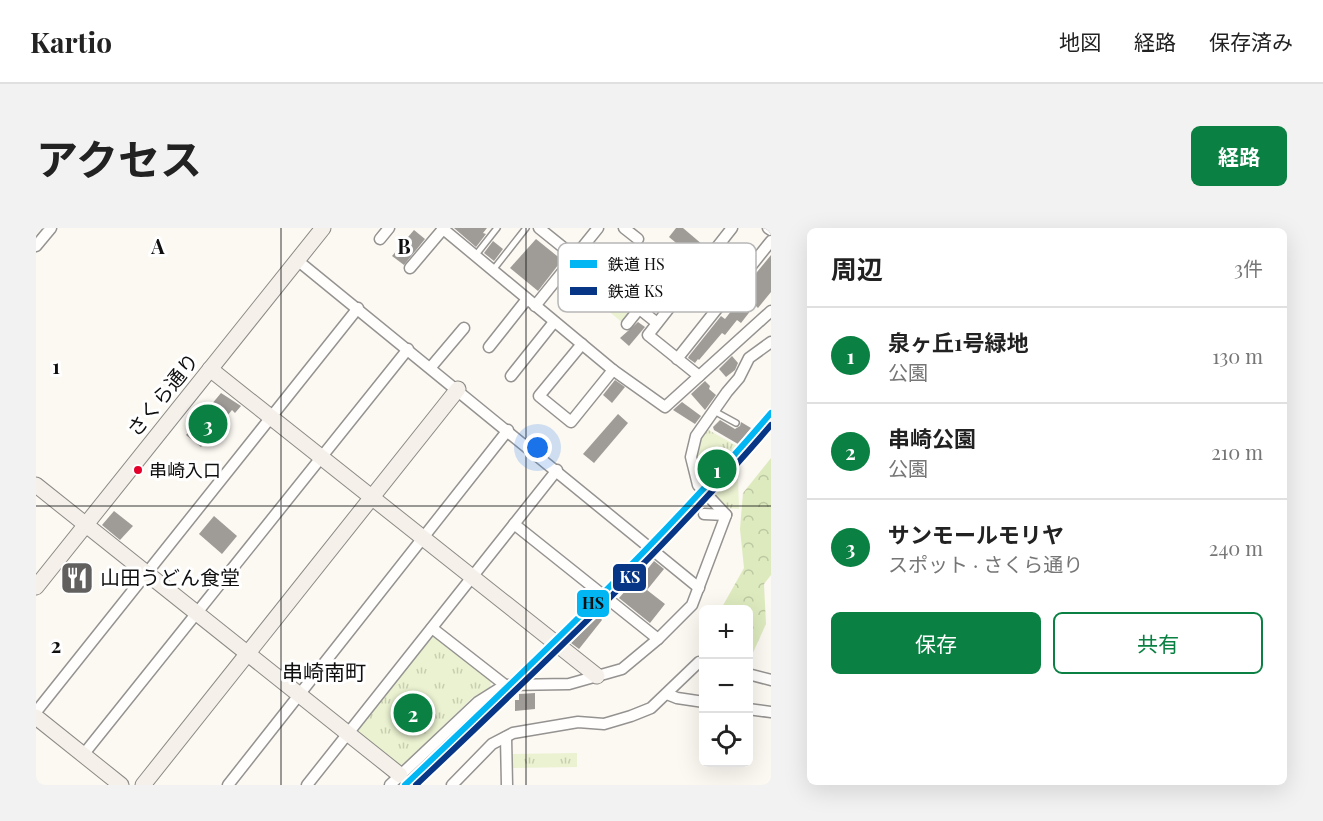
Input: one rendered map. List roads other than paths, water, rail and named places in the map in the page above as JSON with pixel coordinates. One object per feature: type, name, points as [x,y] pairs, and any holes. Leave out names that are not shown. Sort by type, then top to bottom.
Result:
[{"type":"street","points":[[36,246],[51,228]]},
{"type":"street","name":"さくら通り","points":[[36,587],[323,228]]},
{"type":"street","points":[[380,239],[389,228]]},
{"type":"street","points":[[410,268],[442,228],[613,370],[665,407],[771,311]]},
{"type":"street","points":[[539,228],[558,244]]},
{"type":"street","points":[[586,243],[598,228]]},
{"type":"street","points":[[624,228],[638,239]]},
{"type":"street","points":[[720,243],[732,228]]},
{"type":"street","points":[[756,260],[771,241]]},
{"type":"street","points":[[297,260],[458,389],[699,588]]},
{"type":"street","points":[[489,347],[558,274]]},
{"type":"street","points":[[36,712],[358,308]]},
{"type":"street","points":[[627,324],[635,312]]},
{"type":"street","points":[[643,312],[657,323]]},
{"type":"street","points":[[666,312],[648,335],[699,376]]},
{"type":"street","points":[[677,359],[714,312]]},
{"type":"street","points":[[510,376],[554,322]]},
{"type":"street","points":[[431,367],[464,328]]},
{"type":"street","points":[[726,515],[698,486],[691,457],[696,436],[740,378],[749,358],[771,342]]},
{"type":"street","points":[[582,344],[539,396],[571,422],[613,370]]},
{"type":"street","points":[[83,755],[408,349]]},
{"type":"street","points":[[210,369],[597,676]]},
{"type":"street","points":[[143,785],[458,389]]},
{"type":"street","points":[[228,785],[508,430]]},
{"type":"street","points":[[307,785],[557,471]]},
{"type":"street","points":[[36,485],[348,733],[395,780],[478,702],[505,685],[569,684],[622,669],[658,639],[692,605],[726,515]]},
{"type":"street","points":[[704,514],[726,515]]},
{"type":"street","points":[[514,524],[658,639]]},
{"type":"street","points":[[432,628],[505,685]]},
{"type":"street","points":[[452,785],[492,744],[513,733],[578,722],[604,724],[651,708],[699,662]]},
{"type":"street","points":[[753,675],[771,680]]},
{"type":"street","points":[[668,694],[676,698],[699,701]]},
{"type":"street","points":[[753,710],[771,712]]},
{"type":"street","points":[[36,717],[120,785]]},
{"type":"street","points":[[506,737],[507,785]]},
{"type":"lane","points":[[475,256],[497,228]]},
{"type":"lane","points":[[493,270],[526,228]]},
{"type":"lane","points":[[714,411],[736,423]]},
{"type":"rail line","name":"HS","points":[[405,785],[638,558],[771,413]]},
{"type":"rail line","name":"KS","points":[[416,785],[643,565],[771,425]]},
{"type":"place","name":"サンモールモリヤ","points":[[208,424]]},
{"type":"place","name":"泉ヶ丘1号緑地","points":[[717,469]]},
{"type":"place","name":"串崎入口","points":[[138,470]]},
{"type":"place","name":"山田うどん食堂","points":[[77,578]]},
{"type":"place","name":"串崎公園","points":[[413,713]]},
{"type":"district","name":"串崎南町","points":[[324,673]]}]
